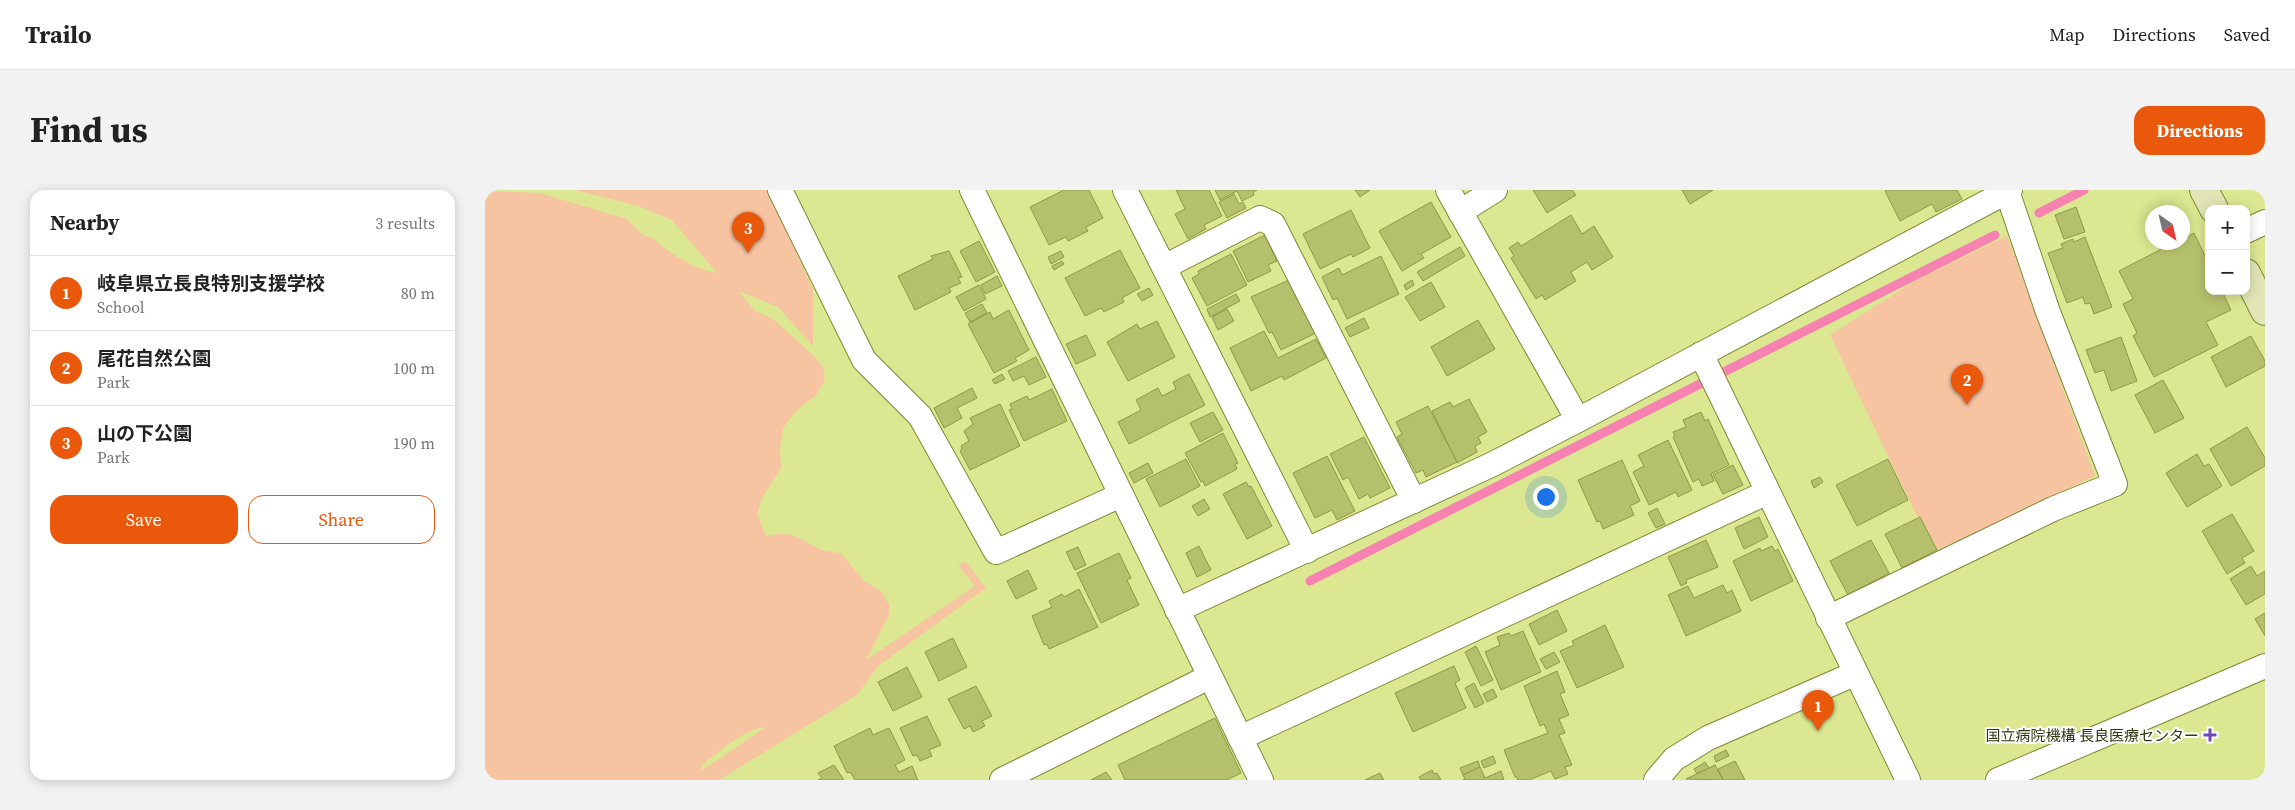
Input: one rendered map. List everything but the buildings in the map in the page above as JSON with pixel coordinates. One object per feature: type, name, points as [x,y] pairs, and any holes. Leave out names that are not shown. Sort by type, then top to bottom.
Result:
[{"type":"street","points":[[779,190],[864,360],[920,416],[996,552],[1121,495]]},
{"type":"street","points":[[1125,190],[1307,551]]},
{"type":"street","points":[[1448,190],[1579,420]]},
{"type":"street","points":[[1460,212],[1495,190]]},
{"type":"street","points":[[2204,190],[2212,205]]},
{"type":"street","points":[[1177,610],[1414,501],[1579,420],[1711,373],[2008,191],[2048,312],[2115,484],[2053,509],[1828,618]]},
{"type":"street","points":[[977,192],[1121,495],[1261,780]]},
{"type":"street","points":[[1164,267],[1260,218],[1273,224],[1414,501]]},
{"type":"street","points":[[2250,229],[2265,222]]},
{"type":"street","points":[[2250,282],[2265,311]]},
{"type":"street","points":[[1711,373],[1854,674],[1907,780]]},
{"type":"street","points":[[1240,738],[1768,492]]},
{"type":"street","points":[[1998,780],[2265,666]]},
{"type":"street","points":[[1656,780],[1674,760],[1708,738],[1854,674]]},
{"type":"street","points":[[1002,780],[1209,677]]},
{"type":"shaded area","points":[[575,190],[768,190],[813,290],[813,346],[778,307],[739,291],[755,311],[773,319],[816,358],[823,367],[825,380],[816,395],[796,411],[783,428],[780,448],[781,468],[763,496],[757,514],[766,536],[776,534],[790,535],[822,550],[841,553],[864,581],[880,590],[889,604],[889,615],[866,660],[975,586],[958,565],[966,562],[986,588],[878,666],[857,695],[719,780],[485,780],[485,191],[540,193],[627,219],[644,236],[654,239],[679,258],[717,273],[672,220],[638,206]],"holes":[[[766,727],[701,771],[702,765],[732,742],[757,729]]]},
{"type":"shaded area","points":[[2007,236],[2095,476],[1938,551],[1915,512],[1830,335],[1918,279]]},
{"type":"waterway","points":[[2039,213],[2084,190]]},
{"type":"waterway","points":[[1310,581],[1995,235]]},
{"type":"place","name":"山の下公園","points":[[748,253]]},
{"type":"place","name":"尾花自然公園","points":[[1967,405]]},
{"type":"place","name":"岐阜県立長良特別支援学校","points":[[1818,731]]},
{"type":"place","name":"国立病院機構 長良医療センター","points":[[2210,735]]}]
